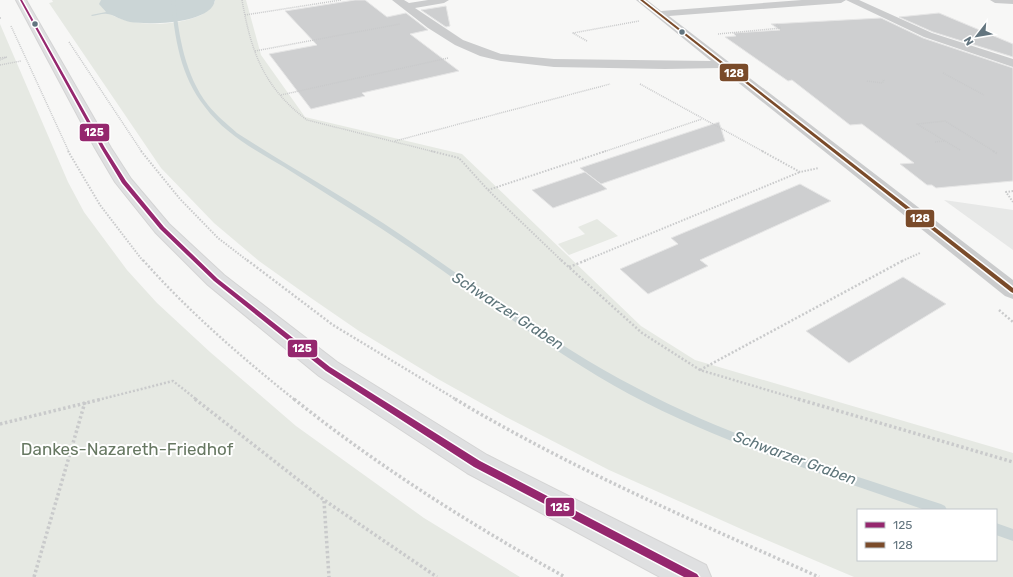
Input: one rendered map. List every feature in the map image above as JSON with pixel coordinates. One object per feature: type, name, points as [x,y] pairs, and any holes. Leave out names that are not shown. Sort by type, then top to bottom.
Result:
[{"type":"main road","points":[[21,0],[103,148],[124,182],[162,228],[216,280],[328,369],[477,464],[694,577]]},
{"type":"street","points":[[402,3],[444,0]]},
{"type":"street","points":[[641,0],[1013,291]]},
{"type":"street","points":[[659,14],[841,0]]},
{"type":"street","points":[[851,0],[939,39],[1013,63]]},
{"type":"street","points":[[995,0],[1013,1]]},
{"type":"street","points":[[402,3],[459,43],[484,53],[503,58],[531,61],[658,65],[699,66],[723,64]]},
{"type":"path","points":[[242,0],[257,60],[281,95],[298,114],[307,120],[459,158],[488,190],[569,267],[642,333],[700,370],[1013,462]]},
{"type":"path","points":[[245,15],[340,0]]},
{"type":"path","points":[[586,41],[574,33],[644,20]]},
{"type":"path","points":[[711,35],[781,28],[774,24],[782,23]]},
{"type":"path","points":[[255,51],[397,24]]},
{"type":"path","points":[[67,39],[136,145],[180,199],[218,238],[333,325],[467,406],[576,465],[819,577]]},
{"type":"path","points":[[281,95],[439,60]]},
{"type":"path","points":[[0,65],[21,61]]},
{"type":"path","points":[[943,73],[984,95]]},
{"type":"path","points":[[867,81],[879,84],[884,81],[882,79]]},
{"type":"path","points":[[637,82],[800,172]]},
{"type":"path","points":[[394,141],[615,83]]},
{"type":"path","points":[[488,190],[702,119]]},
{"type":"path","points":[[960,150],[917,124],[945,122],[998,154]]},
{"type":"path","points":[[935,142],[945,141]]},
{"type":"path","points":[[569,267],[800,172],[819,168]]},
{"type":"path","points":[[1013,191],[1006,192],[1013,202]]},
{"type":"path","points":[[700,370],[914,254],[920,254]]},
{"type":"path","points":[[0,424],[174,381],[324,500],[437,577]]},
{"type":"path","points":[[34,577],[85,402]]},
{"type":"path","points":[[324,500],[329,577]]},
{"type":"shaded area","points":[[101,0],[215,0],[211,8],[203,14],[192,18],[164,23],[139,23],[130,22],[112,15],[105,14],[92,16],[91,15],[106,12],[99,4]]},
{"type":"shaded area","points":[[944,200],[1013,210],[1013,250]]},
{"type":"green space","points":[[52,0],[101,0],[104,10],[113,16],[138,23],[151,24],[178,22],[201,15],[205,13],[215,2],[215,0],[246,0],[261,55],[305,117],[462,154],[641,326],[695,360],[1013,453],[1013,577],[854,577],[609,470],[506,417],[438,379],[359,331],[311,298],[259,261],[214,223],[161,168],[49,3],[53,2]]},
{"type":"green space","name":"Dankes-Nazareth-Friedhof","points":[[0,24],[68,182],[84,212],[127,270],[157,303],[210,352],[296,426],[424,518],[520,577],[0,577]]},
{"type":"green space","points":[[597,219],[618,236],[569,255],[558,244],[585,234],[578,227]]},
{"type":"building","points":[[355,0],[365,0],[387,17],[406,13],[428,30],[410,34],[459,71],[362,93],[365,96],[311,109],[269,54],[317,45],[285,11]]},
{"type":"building","points":[[446,6],[450,26],[446,27],[421,10]]},
{"type":"building","points":[[939,13],[1013,44],[1013,57],[933,32],[899,17]]},
{"type":"building","points":[[881,18],[923,38],[1013,68],[1013,181],[936,188],[932,185],[927,185],[900,164],[914,163],[862,124],[850,125],[792,80],[788,81],[725,37],[736,36],[733,33],[780,30],[771,24]]},
{"type":"building","points":[[719,122],[725,141],[601,184],[580,168]]},
{"type":"building","points":[[585,172],[607,189],[553,208],[532,190]]},
{"type":"building","points":[[800,184],[831,201],[700,260],[708,266],[648,294],[620,269],[678,244],[671,238]]},
{"type":"building","points":[[903,277],[946,304],[849,363],[806,331]]},
{"type":"waterway","name":"Schwarzer Graben","points":[[173,0],[178,40],[188,75],[206,106],[235,134],[376,222],[563,350],[633,391],[669,409],[735,438],[938,509]]},
{"type":"waterway","name":"Schwarzer Graben","points":[[997,529],[1013,535]]},
{"type":"transit line","name":"125","points":[[21,0],[103,148],[124,182],[162,228],[216,280],[328,369],[477,464],[694,577]]},
{"type":"transit line","name":"128","points":[[641,0],[1013,291]]}]
